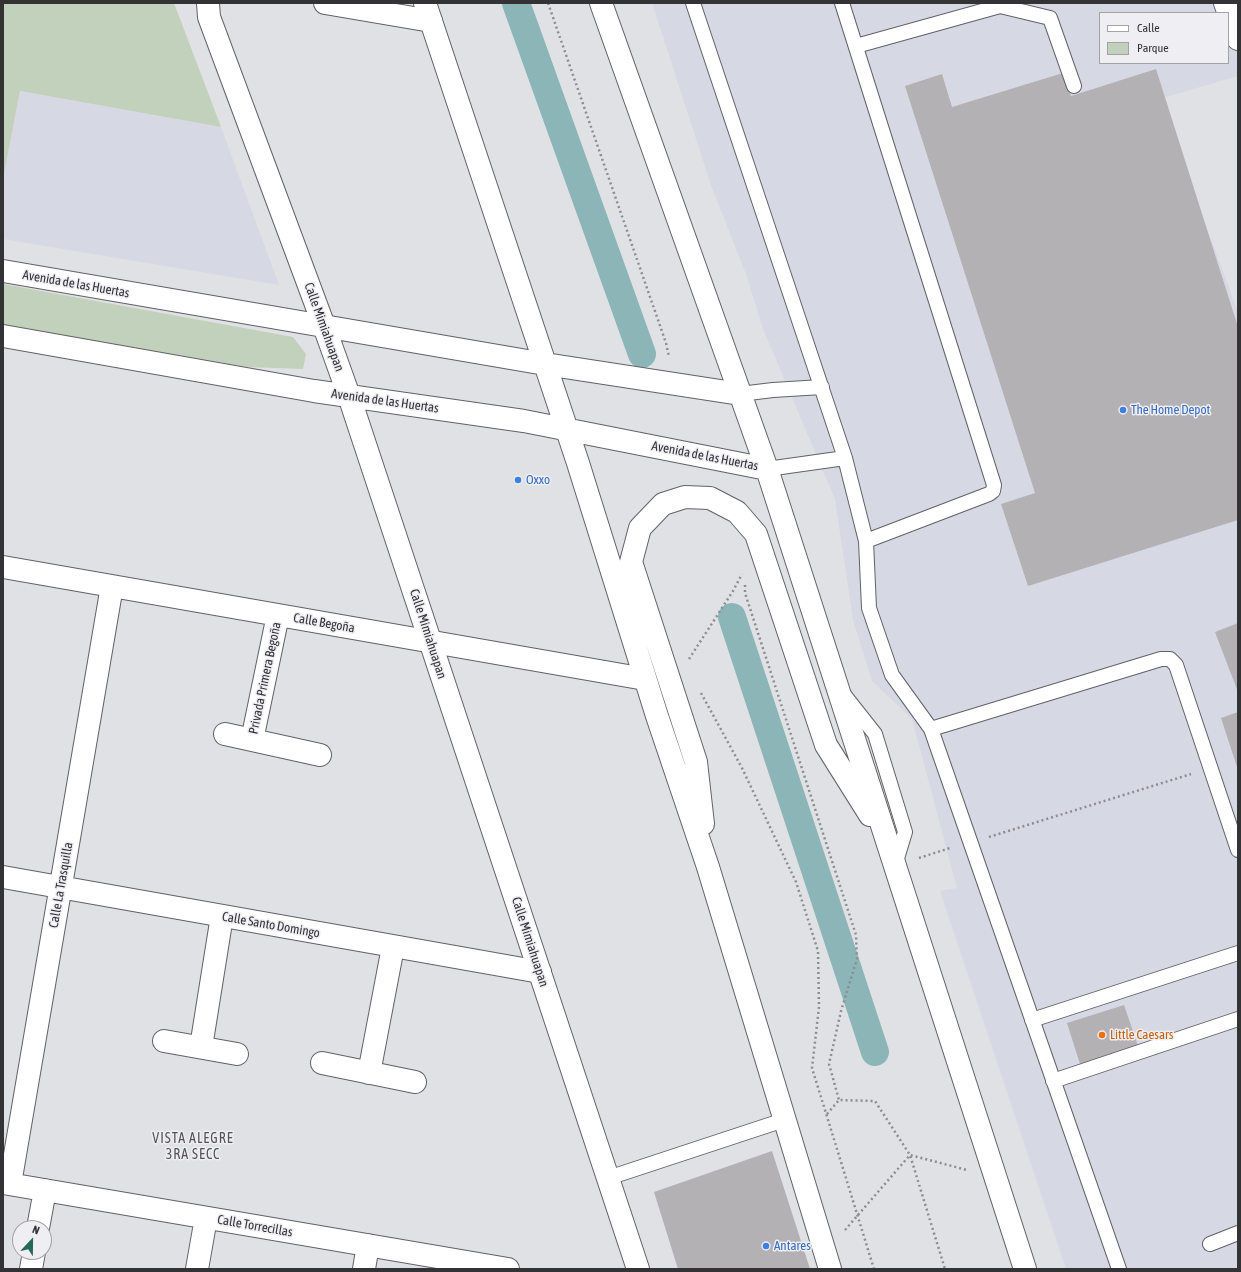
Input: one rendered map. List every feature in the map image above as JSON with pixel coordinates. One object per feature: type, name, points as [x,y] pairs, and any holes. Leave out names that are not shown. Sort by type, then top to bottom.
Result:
[{"type":"street","name":"Calle Mimiahuapan","points":[[208,3],[209,17],[324,326],[348,396],[638,1269]]},
{"type":"street","points":[[325,3],[428,12],[567,429],[646,679],[708,867],[827,1261]]},
{"type":"street","points":[[602,4],[767,468],[1025,1269]]},
{"type":"street","points":[[1229,14],[1238,39]]},
{"type":"street","name":"Avenida de las Huertas","points":[[3,271],[545,364],[740,394]]},
{"type":"street","name":"Avenida de las Huertas","points":[[3,336],[348,396],[567,429],[767,468]]},
{"type":"street","points":[[708,867],[696,762],[631,562],[640,528],[662,504],[685,497],[710,498],[737,512],[756,534],[826,745],[887,841]]},
{"type":"street","name":"Calle Begoña","points":[[3,567],[646,679]]},
{"type":"street","name":"Calle La Trasquilla","points":[[7,1184],[61,887],[112,586]]},
{"type":"street","name":"Privada Primera Begoña","points":[[252,740],[278,615]]},
{"type":"street","points":[[225,734],[320,755]]},
{"type":"street","name":"Calle Santo Domingo","points":[[3,877],[540,972]]},
{"type":"street","points":[[201,1047],[222,916]]},
{"type":"street","points":[[369,1073],[393,947]]},
{"type":"street","points":[[164,1041],[237,1054]]},
{"type":"street","points":[[322,1063],[416,1082]]},
{"type":"street","name":"Calle Torrecillas","points":[[7,1184],[508,1269]]},
{"type":"street","points":[[39,1220],[45,1190]]},
{"type":"street","points":[[197,1269],[206,1218]]},
{"type":"street","points":[[364,1269],[368,1245]]},
{"type":"lane","points":[[693,3],[845,458],[866,541],[869,608],[892,675],[931,729],[1119,1269]]},
{"type":"lane","points":[[842,3],[994,485],[993,491],[989,494],[866,541]]},
{"type":"lane","points":[[856,46],[1000,6],[1050,18],[1074,86]]},
{"type":"lane","points":[[740,394],[822,387]]},
{"type":"lane","points":[[767,468],[845,458]]},
{"type":"lane","points":[[931,729],[1161,659],[1170,659],[1176,665],[1209,768],[1238,850]]},
{"type":"lane","points":[[838,688],[875,734],[905,832],[895,865]]},
{"type":"lane","points":[[1032,1020],[1238,953]]},
{"type":"lane","points":[[1053,1081],[1238,1019]]},
{"type":"lane","points":[[608,1178],[784,1120]]},
{"type":"lane","points":[[1210,1244],[1238,1233]]},
{"type":"path","points":[[548,3],[666,343],[672,384]]},
{"type":"path","points":[[685,654],[688,661],[733,591],[745,568],[745,594],[856,935],[857,959],[841,1011],[829,1064],[839,1100]]},
{"type":"path","points":[[701,692],[742,768],[796,882],[818,951],[819,1007],[812,1068],[874,1269]]},
{"type":"path","points":[[895,865],[1209,768]]},
{"type":"path","points":[[827,1115],[839,1100]]},
{"type":"path","points":[[839,1100],[874,1101],[910,1155],[945,1269]]},
{"type":"path","points":[[910,1155],[996,1177]]},
{"type":"path","points":[[827,1261],[858,1215],[910,1155]]},
{"type":"shaded area","points":[[652,3],[1218,3],[1238,6],[1238,76],[1159,99],[1238,312],[1238,1269],[1066,1269],[940,891],[957,888],[912,719],[872,681],[853,620],[835,499],[763,329],[746,274],[712,188]]},
{"type":"shaded area","points":[[20,91],[221,127],[279,285],[3,239],[3,179]]},
{"type":"green space","points":[[3,3],[174,3],[221,127],[20,91],[3,179]]},
{"type":"green space","points":[[3,284],[293,337],[306,354],[303,369],[247,367],[3,325]]},
{"type":"building","name":"The Home Depot","points":[[1156,69],[1238,327],[1238,520],[1028,586],[1001,504],[1035,493],[905,86],[942,74],[952,107],[1063,73],[1071,96]]},
{"type":"building","points":[[1238,623],[1238,692],[1215,632]]},
{"type":"building","points":[[1238,712],[1238,770],[1221,718]]},
{"type":"building","name":"Little Caesars","points":[[1124,1005],[1138,1046],[1080,1064],[1067,1023]]},
{"type":"building","points":[[772,1151],[810,1269],[678,1269],[654,1192]]},
{"type":"waterway","points":[[516,3],[642,354]]},
{"type":"waterway","points":[[732,617],[875,1052]]},
{"type":"place","name":"The Home Depot","points":[[1123,410]]},
{"type":"place","name":"Oxxo","points":[[518,480]]},
{"type":"place","name":"Little Caesars","points":[[1102,1035]]},
{"type":"place","name":"Antares","points":[[766,1246]]},
{"type":"district","name":"VISTA ALEGRE 3RA SECC","points":[[193,1148]]}]
